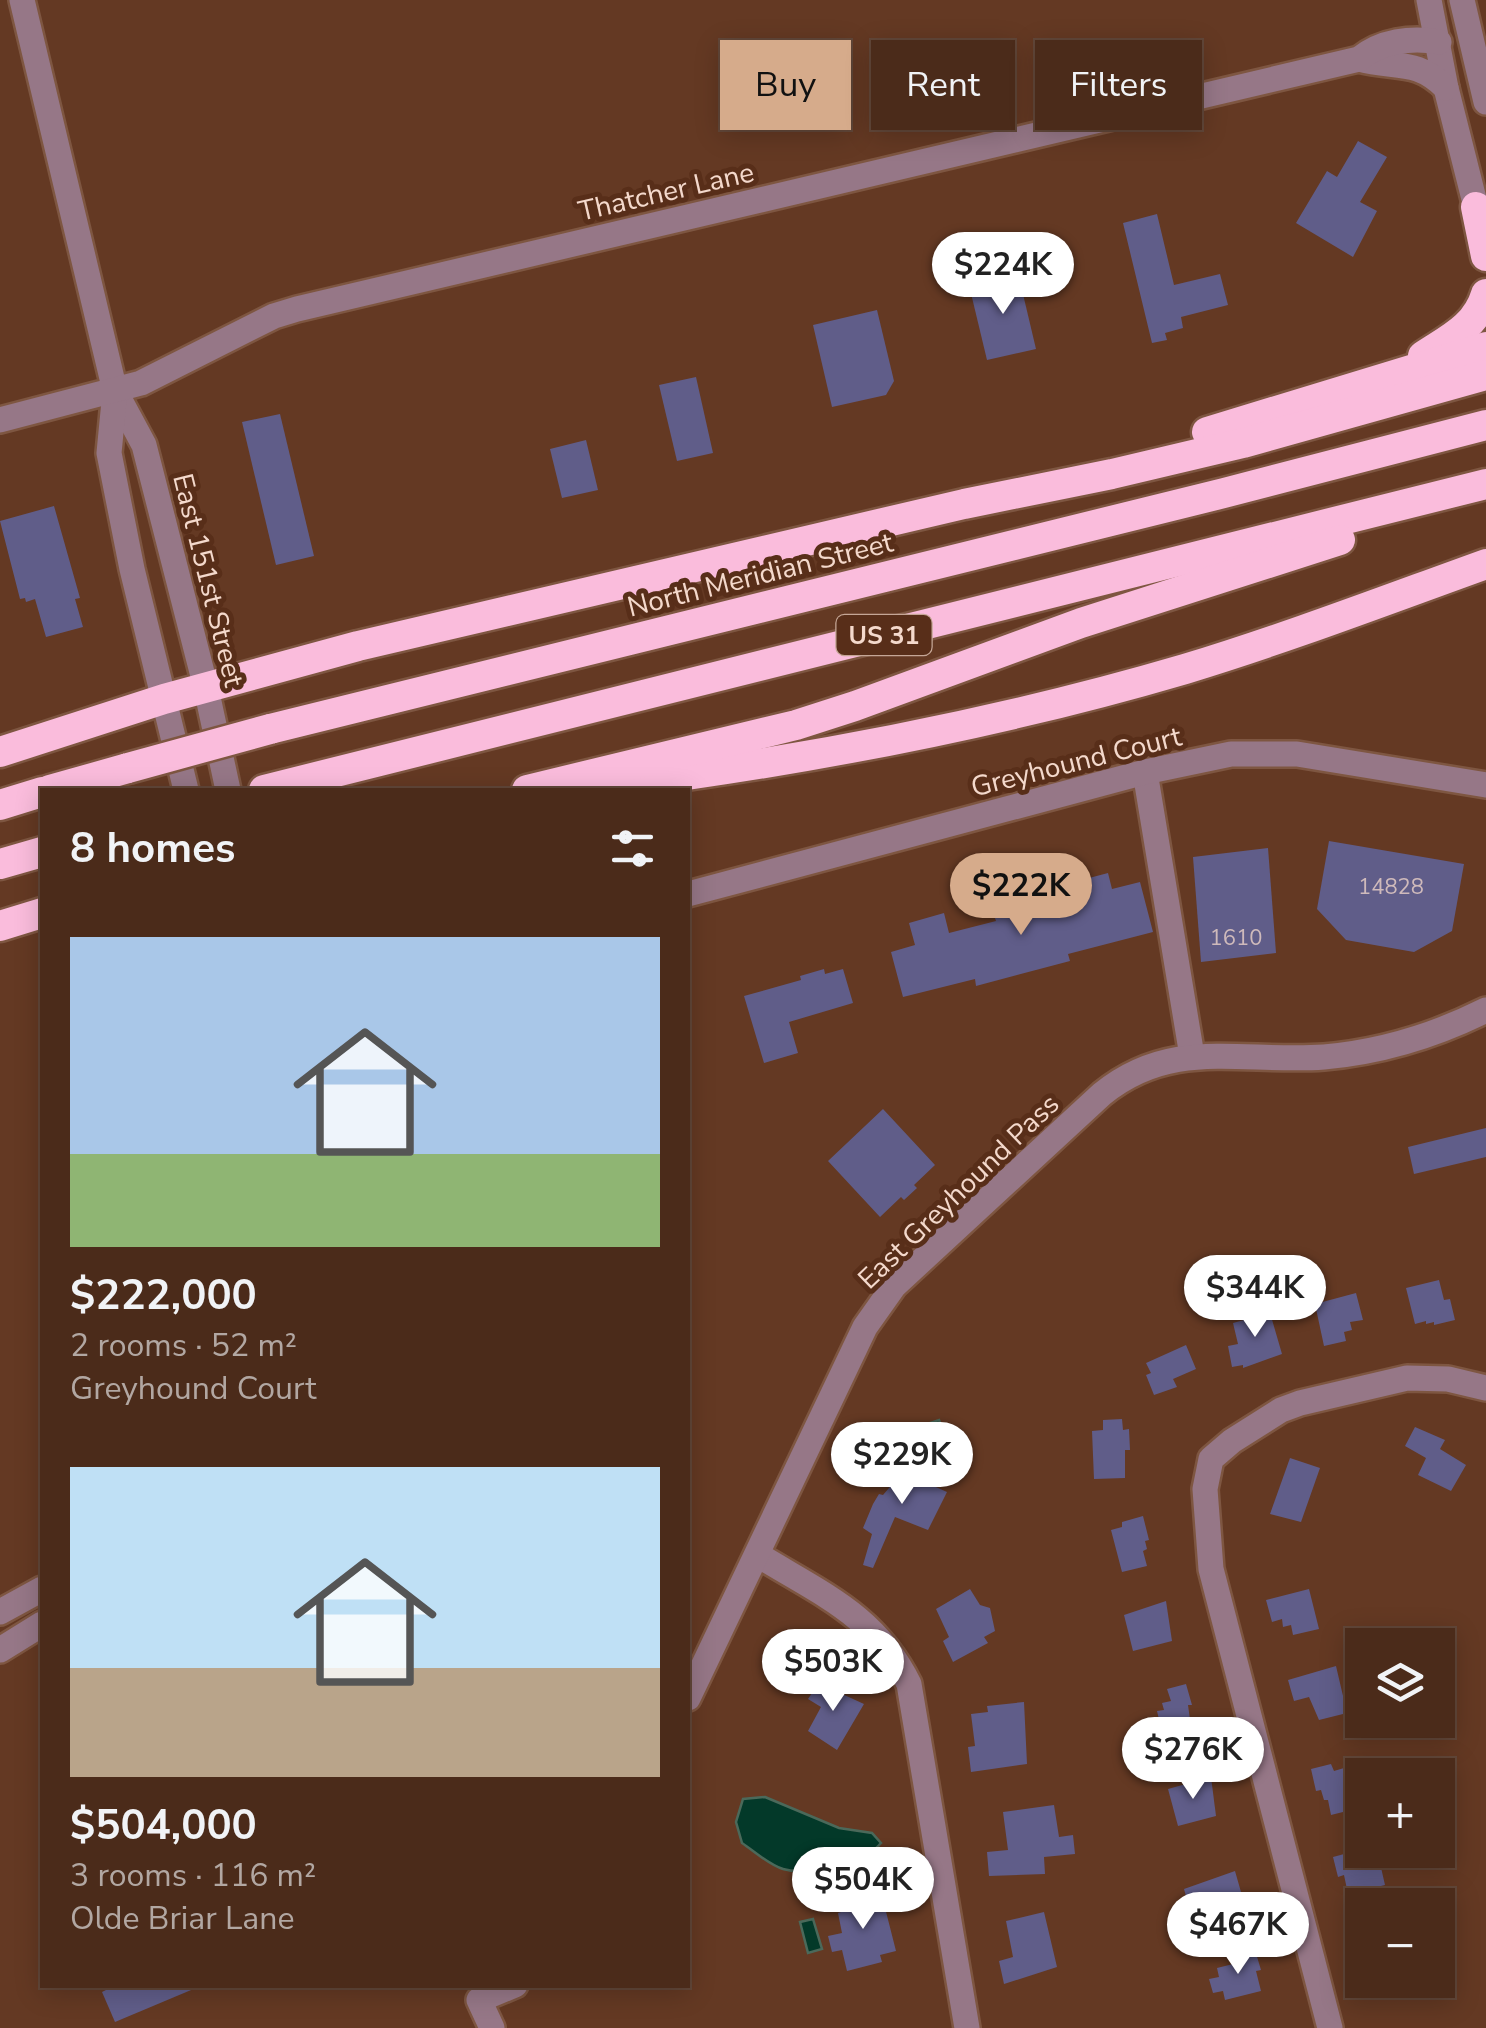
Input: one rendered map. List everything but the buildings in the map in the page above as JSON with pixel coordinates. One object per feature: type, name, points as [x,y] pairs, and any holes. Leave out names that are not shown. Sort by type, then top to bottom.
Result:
[{"type":"highway","points":[[1476,207],[1486,256]]},
{"type":"highway","points":[[1398,375],[1467,327],[1486,294]]},
{"type":"highway","points":[[964,504],[1486,347]]},
{"type":"highway","points":[[0,752],[206,688],[522,605],[613,588],[964,504],[1193,455],[1486,376]]},
{"type":"highway","name":"North Meridian Street","points":[[57,788],[270,729],[1486,425]]},
{"type":"highway","name":"US 31","points":[[273,787],[1486,484]]},
{"type":"highway","points":[[535,788],[840,711],[1082,623],[1486,492]]},
{"type":"highway","points":[[593,788],[763,765],[957,728],[1182,670],[1486,564]]},
{"type":"highway","points":[[1319,624],[1486,586]]},
{"type":"highway","name":"North Meridian Street","points":[[0,804],[40,793]]},
{"type":"highway","points":[[0,864],[40,853]]},
{"type":"highway","points":[[0,926],[40,915]]},
{"type":"street","name":"East 151st Street","points":[[22,0],[115,391],[144,445],[228,788]]},
{"type":"street","points":[[1429,0],[1476,207]]},
{"type":"street","points":[[1462,0],[1478,28],[1486,102]]},
{"type":"street","name":"Thatcher Lane","points":[[0,420],[141,383],[297,308],[1359,59],[1374,47],[1411,39],[1439,42]]},
{"type":"street","name":"Thatcher Lane","points":[[1359,59],[1411,66],[1435,77],[1446,88]]},
{"type":"street","name":"East 151st Street","points":[[115,391],[109,452],[186,788]]},
{"type":"street","name":"Greyhound Court","points":[[690,893],[1146,772],[1230,754],[1297,754],[1486,785]]},
{"type":"street","points":[[1146,772],[1192,1056]]},
{"type":"street","name":"East Greyhound Pass","points":[[690,1694],[856,1344],[894,1286],[1119,1080],[1153,1064],[1192,1056],[1284,1058],[1344,1054],[1415,1039],[1486,1010]]},
{"type":"street","points":[[1330,2028],[1206,1544],[1205,1489],[1211,1459],[1290,1406],[1384,1382],[1432,1378],[1486,1388]]},
{"type":"street","points":[[758,1555],[872,1629],[895,1657],[908,1684],[967,2028]]},
{"type":"street","points":[[0,1612],[40,1590]]},
{"type":"street","points":[[0,1650],[40,1625]]},
{"type":"street","points":[[473,1992],[492,2028]]},
{"type":"shaded area","points":[[939,1420],[956,1466],[939,1472],[921,1426]]},
{"type":"shaded area","points":[[765,1797],[839,1828],[872,1833],[881,1843],[862,1856],[835,1866],[807,1871],[778,1867],[742,1843],[736,1822],[743,1799]]},
{"type":"shaded area","points":[[813,1919],[822,1949],[808,1953],[800,1922]]}]
